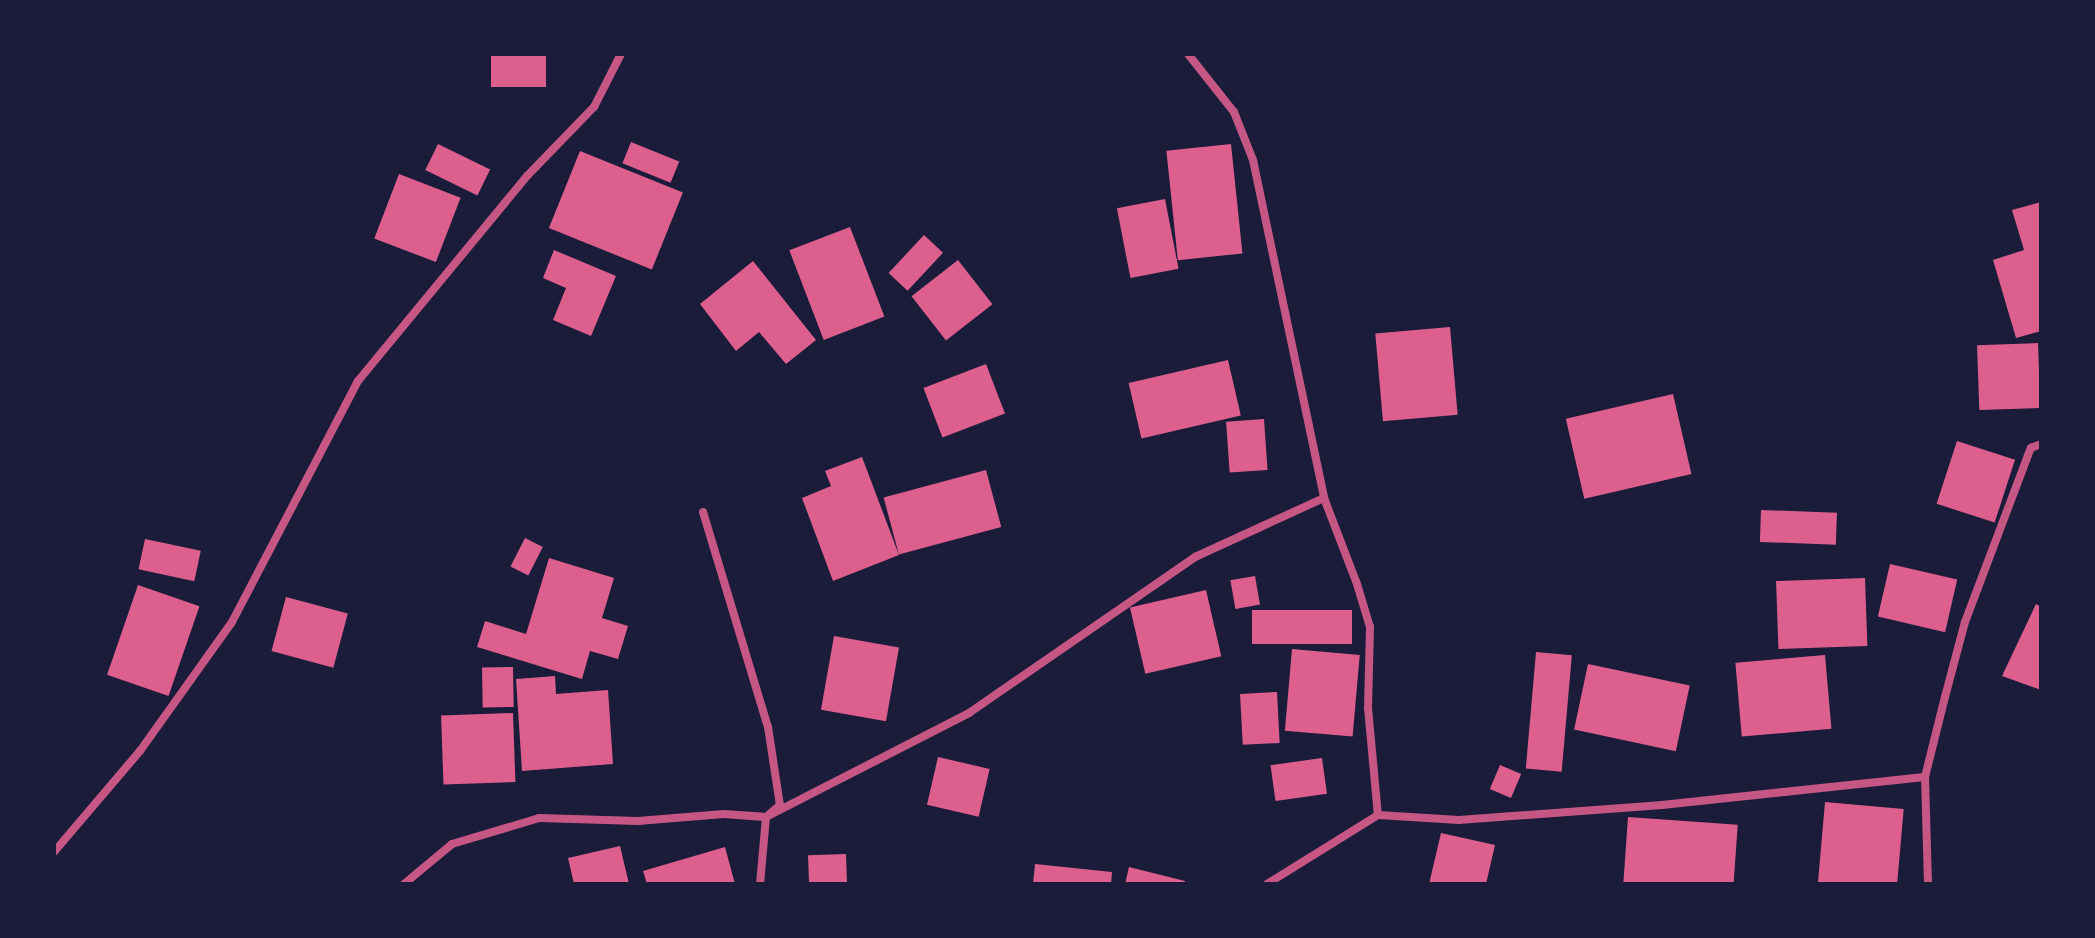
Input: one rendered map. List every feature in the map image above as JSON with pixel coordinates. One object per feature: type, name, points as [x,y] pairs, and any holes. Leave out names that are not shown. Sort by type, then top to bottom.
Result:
[{"type":"street","points":[[54,852],[140,751],[232,622],[358,381],[528,175],[594,107],[621,54]]},
{"type":"street","points":[[1188,54],[1234,112],[1253,160],[1324,498],[1370,627],[1368,708],[1378,815]]},
{"type":"street","points":[[1928,884],[1925,777],[1965,622],[2028,455],[2031,448],[2041,444]]},
{"type":"street","points":[[404,884],[452,844],[539,818],[638,821],[724,814],[766,817],[969,713],[1195,557],[1324,498]]},
{"type":"street","points":[[703,512],[768,727],[780,805],[766,817],[760,884]]},
{"type":"street","points":[[1267,884],[1378,815],[1459,820],[1662,805],[1925,777]]},
{"type":"building","points":[[491,54],[546,54],[546,87],[491,87]]},
{"type":"building","points":[[631,142],[679,161],[671,183],[622,163]]},
{"type":"building","points":[[438,144],[490,169],[477,195],[425,170]]},
{"type":"building","points":[[1231,144],[1242,253],[1178,260],[1166,151]]},
{"type":"building","points":[[580,151],[683,193],[652,270],[549,228]]},
{"type":"building","points":[[399,174],[461,198],[436,262],[374,238]]},
{"type":"building","points":[[1165,199],[1179,269],[1130,278],[1117,208]]},
{"type":"building","points":[[2041,202],[2041,331],[2016,338],[1993,260],[2024,250],[2012,210]]},
{"type":"building","points":[[850,227],[884,317],[824,340],[789,250]]},
{"type":"building","points":[[924,235],[943,253],[908,291],[889,273]]},
{"type":"building","points":[[554,250],[616,276],[591,336],[553,320],[566,288],[543,278]]},
{"type":"building","points":[[958,260],[992,304],[946,340],[912,296]]},
{"type":"building","points":[[753,261],[816,340],[786,364],[759,332],[736,351],[700,304]]},
{"type":"building","points":[[1450,327],[1458,415],[1383,421],[1375,334]]},
{"type":"building","points":[[2038,343],[2040,408],[1979,410],[1977,345]]},
{"type":"building","points":[[1228,360],[1241,416],[1141,438],[1129,383]]},
{"type":"building","points":[[986,364],[1005,413],[942,437],[923,388]]},
{"type":"building","points":[[1673,394],[1691,474],[1584,499],[1566,419]]},
{"type":"building","points":[[1264,419],[1268,470],[1230,473],[1226,422]]},
{"type":"building","points":[[1957,441],[2015,460],[1995,523],[1937,504]]},
{"type":"building","points":[[862,457],[899,555],[833,581],[802,498],[831,486],[825,471]]},
{"type":"building","points":[[986,470],[1001,527],[899,554],[884,497]]},
{"type":"building","points":[[1761,510],[1837,513],[1836,545],[1760,542]]},
{"type":"building","points":[[525,538],[543,547],[528,576],[510,567]]},
{"type":"building","points":[[145,539],[201,551],[194,581],[139,569]]},
{"type":"building","points":[[549,558],[614,578],[602,618],[628,626],[618,659],[590,651],[582,679],[477,647],[485,621],[526,634]]},
{"type":"building","points":[[1890,564],[1957,580],[1945,632],[1878,617]]},
{"type":"building","points":[[1255,576],[1260,605],[1235,609],[1230,580]]},
{"type":"building","points":[[1865,578],[1867,646],[1778,649],[1776,581]]},
{"type":"building","points":[[138,585],[199,606],[169,696],[107,675]]},
{"type":"building","points":[[1206,590],[1221,656],[1145,674],[1130,608]]},
{"type":"building","points":[[286,597],[348,614],[333,668],[272,651]]},
{"type":"building","points":[[2036,604],[2041,607],[2041,690],[2002,676]]},
{"type":"building","points":[[1252,610],[1352,610],[1352,644],[1252,644]]},
{"type":"building","points":[[834,636],[899,647],[886,721],[821,710]]},
{"type":"building","points":[[1292,649],[1360,655],[1353,737],[1285,731]]},
{"type":"building","points":[[1536,652],[1572,655],[1562,772],[1526,769]]},
{"type":"building","points":[[1825,655],[1831,729],[1742,737],[1735,663]]},
{"type":"building","points":[[1588,664],[1690,686],[1676,751],[1574,730]]},
{"type":"building","points":[[513,667],[514,707],[483,708],[482,668]]},
{"type":"building","points":[[555,676],[556,694],[608,690],[613,764],[522,771],[516,679]]},
{"type":"building","points":[[1277,692],[1280,743],[1243,745],[1240,694]]},
{"type":"building","points":[[513,713],[515,782],[443,784],[441,716]]},
{"type":"building","points":[[938,757],[990,769],[979,817],[927,805]]},
{"type":"building","points":[[1322,758],[1327,794],[1276,801],[1271,765]]},
{"type":"building","points":[[1500,765],[1521,774],[1511,798],[1490,789]]},
{"type":"building","points":[[1825,802],[1904,809],[1897,884],[1818,884]]},
{"type":"building","points":[[1628,817],[1738,825],[1734,884],[1623,884]]},
{"type":"building","points":[[1441,833],[1495,845],[1486,884],[1429,884]]},
{"type":"building","points":[[620,846],[629,884],[574,884],[568,858]]},
{"type":"building","points":[[725,847],[735,884],[647,884],[643,871]]},
{"type":"building","points":[[846,854],[847,884],[809,884],[808,855]]},
{"type":"building","points":[[1035,864],[1112,872],[1111,884],[1033,884]]},
{"type":"building","points":[[1129,867],[1185,881],[1184,884],[1125,884]]}]
